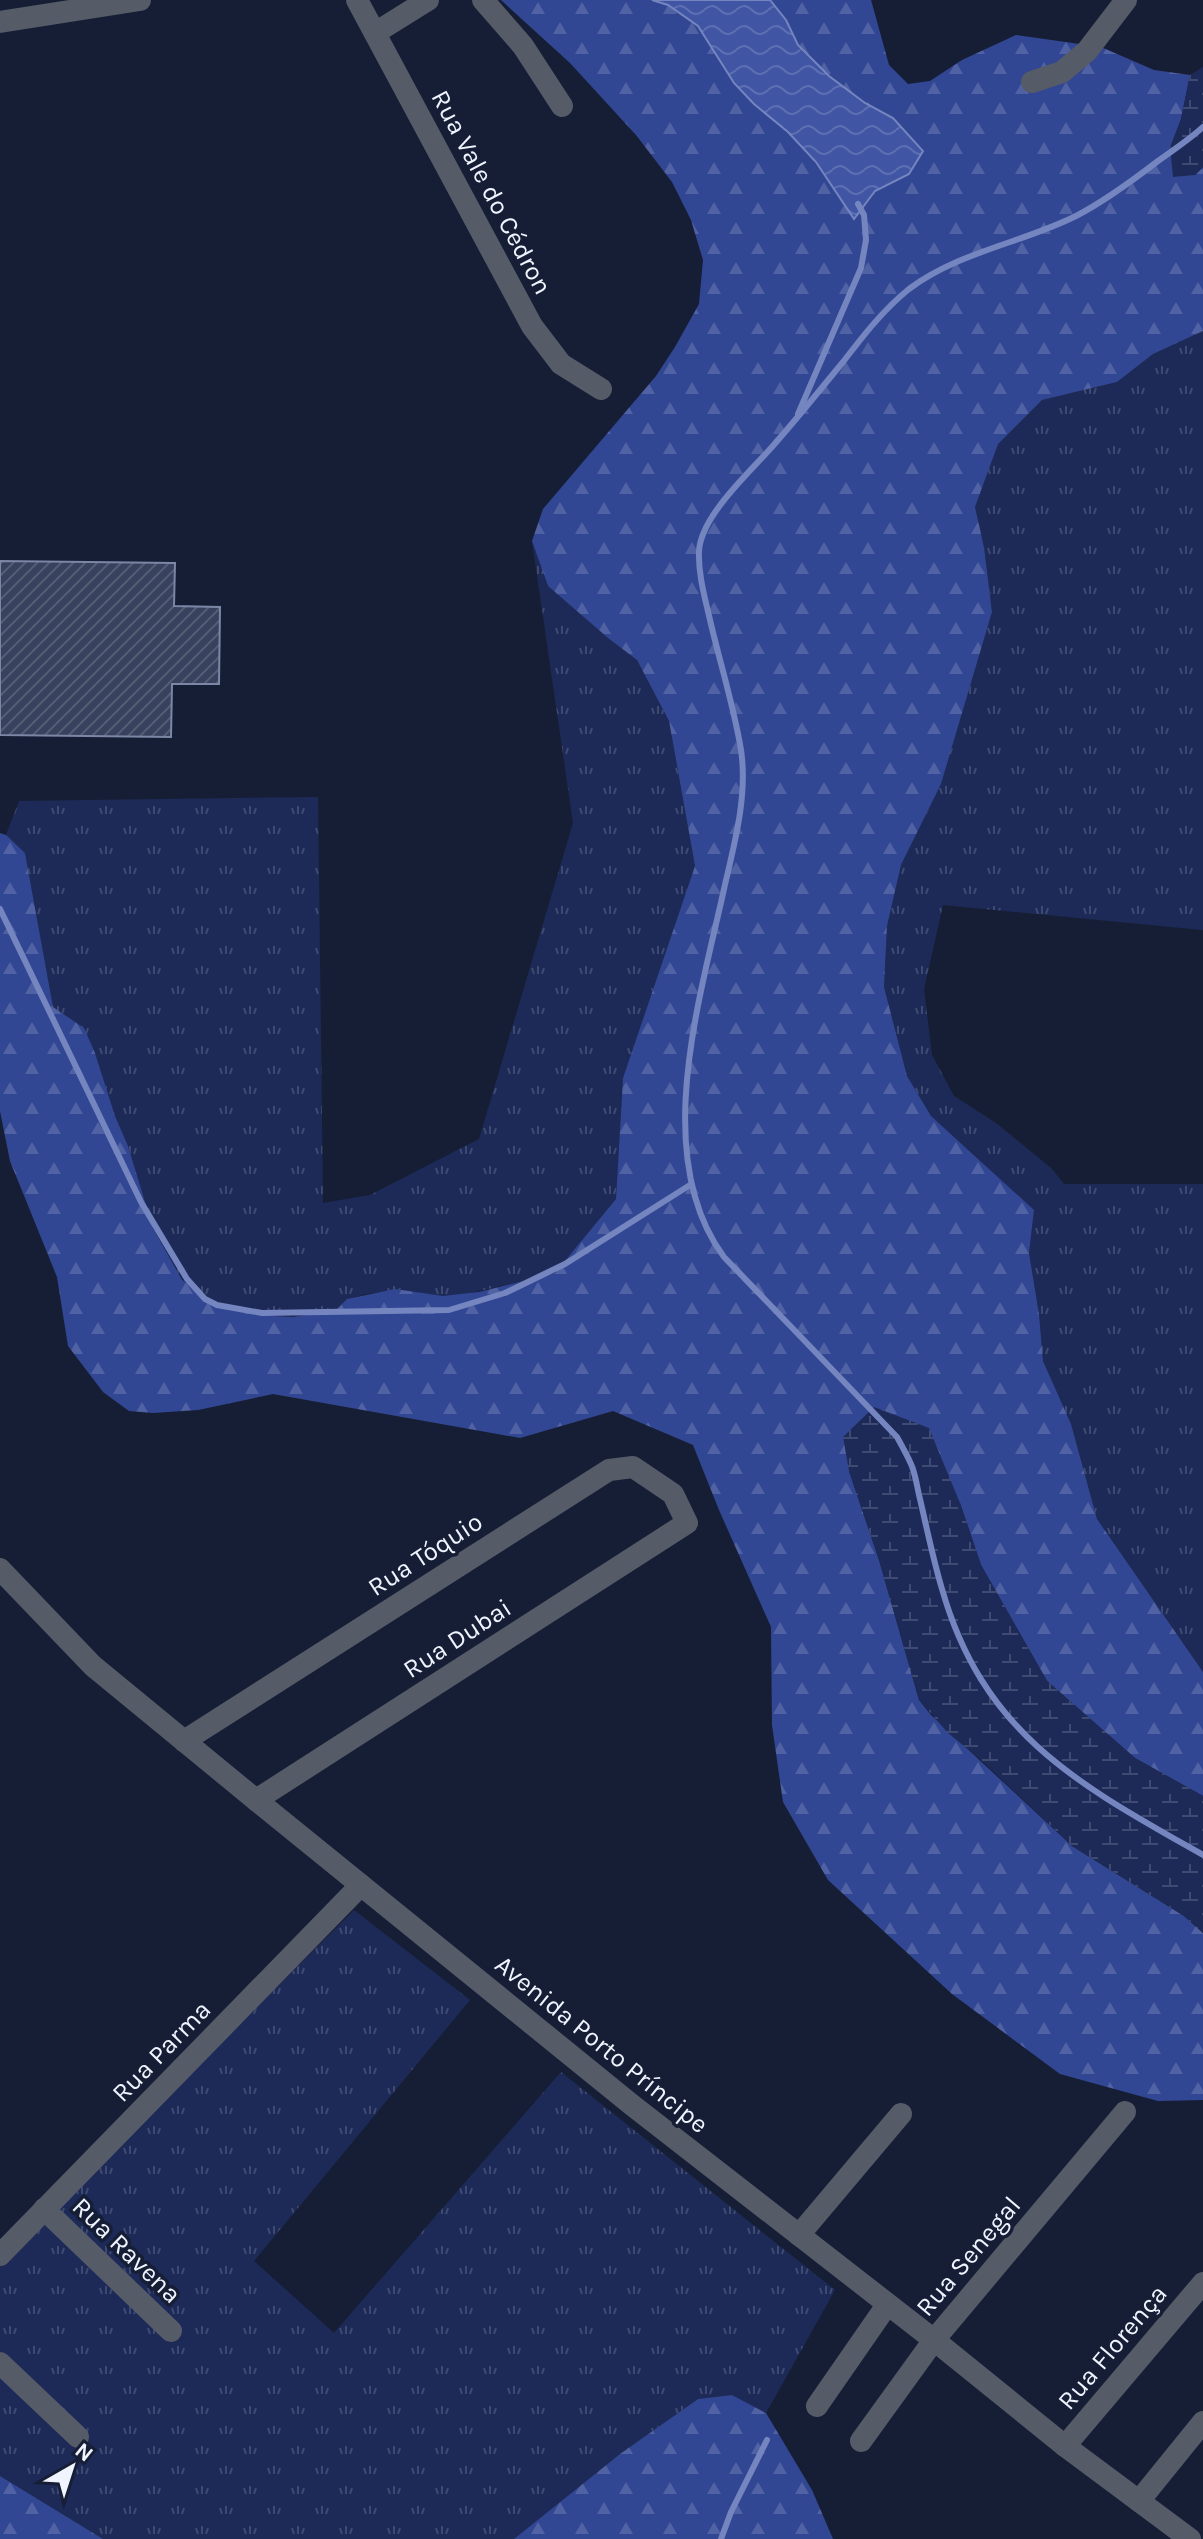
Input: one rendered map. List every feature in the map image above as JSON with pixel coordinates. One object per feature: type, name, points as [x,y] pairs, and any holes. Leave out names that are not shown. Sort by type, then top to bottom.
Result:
[{"type":"street","points":[[0,22],[104,3],[140,0]]},
{"type":"street","name":"Rua Vale do Cédron","points":[[357,0],[532,326],[561,364],[601,389]]},
{"type":"street","points":[[375,33],[428,0]]},
{"type":"street","points":[[483,0],[523,46],[562,106]]},
{"type":"street","points":[[1032,82],[1062,72],[1087,51],[1126,0]]},
{"type":"street","name":"Rua Tóquio","points":[[184,1741],[609,1470],[633,1467],[673,1494],[687,1523]]},
{"type":"street","name":"Rua Dubai","points":[[256,1800],[687,1523]]},
{"type":"street","name":"Avenida Porto Príncipe","points":[[0,1569],[93,1666],[256,1800],[632,2105],[1065,2446],[1190,2539]]},
{"type":"street","name":"Rua Parma","points":[[0,2255],[361,1885]]},
{"type":"street","name":"Rua Senegal","points":[[861,2441],[934,2340],[1125,2112]]},
{"type":"street","points":[[799,2235],[901,2114]]},
{"type":"street","name":"Rua Ravena","points":[[44,2209],[171,2331]]},
{"type":"street","name":"Rua Florença","points":[[1065,2446],[1203,2283]]},
{"type":"street","points":[[817,2406],[887,2305]]},
{"type":"street","points":[[0,2363],[78,2437]]},
{"type":"street","points":[[1139,2501],[1203,2422]]},
{"type":"green space","points":[[501,0],[652,0],[668,5],[698,26],[734,83],[816,162],[854,219],[875,191],[889,183],[893,118],[865,103],[829,76],[798,45],[786,20],[770,0],[871,0],[889,65],[908,84],[930,81],[962,60],[1016,35],[1101,47],[1154,70],[1190,75],[1181,119],[1170,148],[1195,175],[1203,167],[1203,331],[1153,354],[1117,382],[1042,400],[998,444],[975,507],[984,547],[992,612],[941,784],[901,865],[887,926],[884,987],[907,1076],[931,1116],[1034,1210],[1029,1253],[1043,1361],[1071,1424],[1097,1519],[1203,1672],[1203,1796],[1135,1758],[1047,1681],[981,1565],[960,1503],[849,1471],[879,1560],[919,1700],[931,1715],[1072,1846],[1184,1916],[1203,1933],[1203,2100],[1158,2101],[1060,2074],[952,1994],[828,1880],[783,1802],[772,1725],[771,1627],[693,1445],[613,1411],[520,1438],[273,1394],[198,1410],[129,1411],[103,1392],[68,1346],[57,1277],[10,1161],[0,1111],[0,833],[25,853],[53,1007],[84,1028],[128,1146],[153,1228],[182,1280],[212,1301],[274,1316],[293,1317],[336,1310],[347,1299],[395,1289],[443,1296],[479,1292],[555,1273],[616,1199],[623,1078],[695,866],[669,721],[637,660],[548,586],[532,541],[543,509],[656,376],[675,347],[699,304],[703,260],[691,220],[672,182],[636,135],[570,63]]},
{"type":"green space","points":[[1203,67],[1203,167],[1195,175],[1173,177],[1170,148],[1181,119],[1190,75]]},
{"type":"green space","points":[[1203,331],[1203,930],[943,905],[924,989],[932,1055],[954,1096],[996,1123],[1051,1168],[1064,1184],[1203,1184],[1203,1672],[1097,1519],[1071,1424],[1043,1361],[1029,1253],[1034,1210],[931,1116],[907,1076],[884,987],[887,926],[901,865],[941,784],[992,612],[984,547],[975,507],[998,443],[1042,400],[1117,382],[1153,354]]},
{"type":"green space","points":[[532,541],[548,586],[637,660],[669,721],[695,866],[623,1078],[616,1199],[555,1273],[463,1295],[443,1296],[395,1290],[366,1294],[348,1299],[336,1310],[293,1317],[274,1316],[212,1300],[182,1280],[153,1228],[95,1053],[83,1028],[53,1007],[25,853],[6,835],[19,801],[318,797],[323,1203],[370,1195],[479,1139],[573,823]]},
{"type":"green space","points":[[874,1407],[929,1428],[981,1565],[1047,1681],[1135,1758],[1203,1796],[1203,1933],[1184,1916],[1072,1846],[948,1733],[919,1700],[879,1560],[849,1471],[843,1437]]},
{"type":"green space","points":[[354,1910],[470,2000],[254,2261],[334,2333],[561,2072],[835,2290],[766,2413],[732,2395],[698,2399],[620,2454],[514,2539],[103,2539],[0,2476],[0,2264]]},
{"type":"green space","points":[[732,2395],[766,2413],[812,2490],[833,2539],[514,2539],[620,2454],[698,2399]]},
{"type":"green space","points":[[0,2476],[103,2539],[0,2539]]},
{"type":"water","points":[[652,0],[770,0],[786,20],[798,45],[829,76],[865,103],[893,118],[923,151],[909,174],[875,191],[854,219],[816,162],[734,83],[698,26],[668,5]]},
{"type":"building","points":[[0,561],[175,563],[174,606],[220,607],[219,684],[172,684],[171,737],[0,735]]},
{"type":"waterway","points":[[1203,127],[1087,210],[948,266],[909,289],[874,324],[728,496],[708,524],[699,551],[701,577],[738,734],[743,785],[736,838],[694,1027],[687,1077],[685,1126],[689,1173],[702,1217],[724,1257],[897,1437],[903,1447],[914,1473],[942,1589],[960,1640],[983,1683],[1011,1719],[1042,1751],[1077,1779],[1203,1855]]},
{"type":"waterway","points":[[798,414],[861,268],[866,240],[864,215],[858,204]]},
{"type":"waterway","points":[[0,909],[141,1202],[187,1279],[205,1299],[217,1305],[262,1313],[449,1310],[505,1293],[565,1264],[690,1185]]},
{"type":"waterway","points":[[721,2539],[767,2440]]}]
